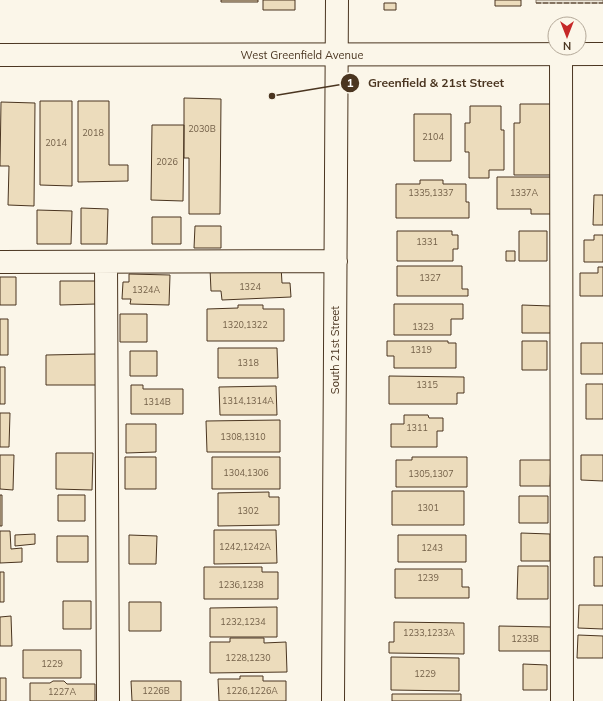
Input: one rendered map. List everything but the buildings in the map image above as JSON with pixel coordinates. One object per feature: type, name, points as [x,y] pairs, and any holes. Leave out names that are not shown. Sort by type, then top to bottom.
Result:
[{"type":"street","name":"South 21st Street","points":[[334,701],[337,0]]},
{"type":"street","name":"West Greenfield Avenue","points":[[0,55],[547,54]]},
{"type":"street","name":"West Greenfield Avenue","points":[[587,54],[603,54]]},
{"type":"street","points":[[561,56],[562,701]]},
{"type":"street","points":[[0,262],[336,262]]},
{"type":"street","points":[[106,262],[108,701]]},
{"type":"shaded area","points":[[536,0],[603,0],[603,3],[536,3]]},
{"type":"fence","points":[[536,3],[603,3]]},
{"type":"place","name":"Greenfield & 21st Street","points":[[272,96]]}]
